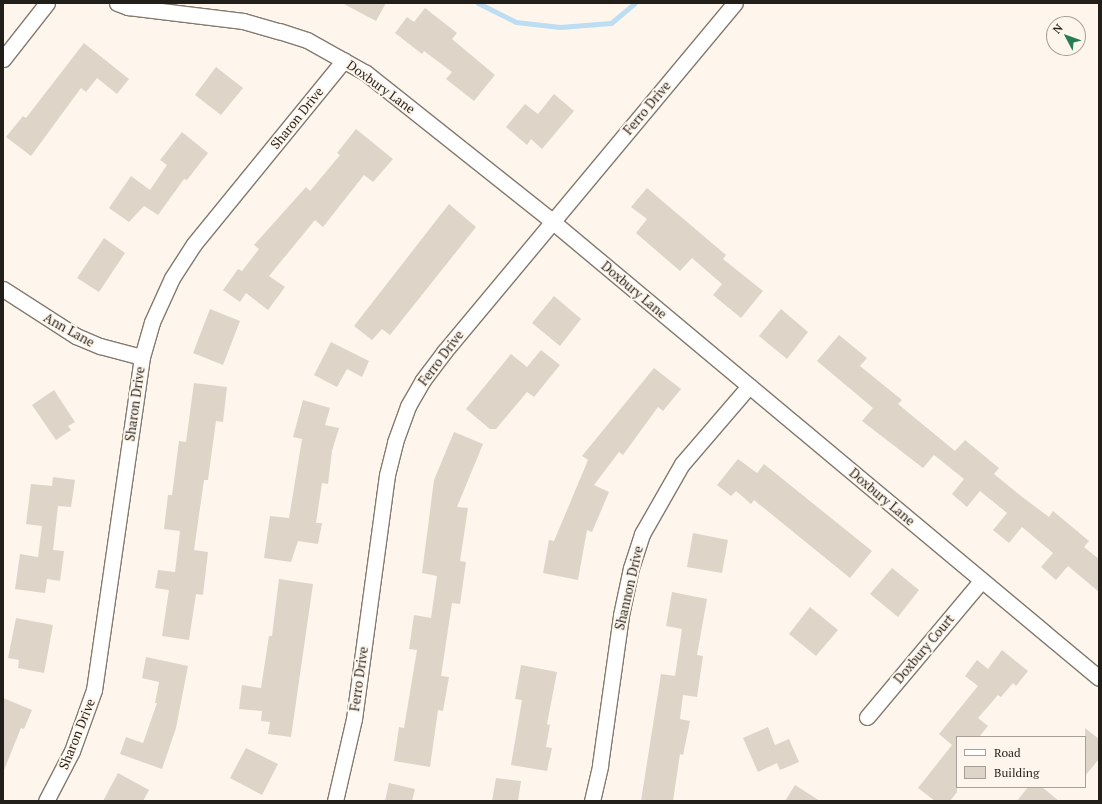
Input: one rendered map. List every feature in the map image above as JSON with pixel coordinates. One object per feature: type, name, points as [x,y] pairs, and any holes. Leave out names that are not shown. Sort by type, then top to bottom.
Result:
[{"type":"street","points":[[3,60],[47,3]]},
{"type":"street","name":"Doxbury Lane","points":[[117,3],[128,7],[243,21],[307,40],[366,73],[553,222],[1099,678]]},
{"type":"street","name":"Ferro Drive","points":[[335,801],[354,719],[387,475],[395,442],[408,406],[444,352],[735,3]]},
{"type":"street","name":"Sharon Drive","points":[[46,801],[72,751],[94,690],[142,357],[163,296],[183,259],[344,60]]},
{"type":"street","name":"Ann Lane","points":[[3,289],[76,336],[100,346],[142,357]]},
{"type":"street","name":"Shannon Drive","points":[[592,801],[600,765],[621,615],[631,568],[642,534],[682,464],[749,386]]},
{"type":"street","name":"Doxbury Court","points":[[867,717],[981,580]]},
{"type":"building","points":[[342,3],[386,3],[376,21]]},
{"type":"building","points":[[425,8],[457,33],[452,39],[495,75],[474,101],[446,79],[452,72],[424,51],[422,54],[395,33],[407,17],[414,22]]},
{"type":"building","points":[[84,43],[129,79],[117,94],[97,78],[86,92],[81,88],[31,156],[6,137],[23,116],[26,118]]},
{"type":"building","points":[[216,67],[243,88],[221,115],[195,95]]},
{"type":"building","points":[[554,94],[574,111],[542,149],[531,139],[527,145],[506,127],[525,104],[538,114]]},
{"type":"building","points":[[356,129],[393,159],[373,182],[364,175],[323,227],[315,220],[269,276],[285,287],[268,310],[246,293],[240,302],[223,290],[238,269],[242,271],[259,249],[254,245],[306,187],[310,191],[340,155],[337,153]]},
{"type":"building","points":[[182,132],[208,153],[187,180],[184,179],[158,215],[144,206],[129,222],[109,208],[131,176],[150,190],[167,165],[160,160]]},
{"type":"building","points":[[647,188],[726,255],[723,259],[763,291],[741,318],[713,295],[722,284],[692,258],[680,271],[636,233],[647,219],[631,207]]},
{"type":"building","points":[[449,204],[476,227],[390,335],[382,329],[372,340],[354,326]]},
{"type":"building","points":[[104,238],[125,253],[99,292],[77,278]]},
{"type":"building","points":[[554,296],[581,319],[560,346],[532,323]]},
{"type":"building","points":[[210,309],[240,321],[223,365],[193,353]]},
{"type":"building","points":[[781,309],[808,332],[787,359],[759,336]]},
{"type":"building","points":[[839,335],[867,358],[860,366],[902,400],[898,404],[955,451],[965,440],[999,468],[994,474],[1021,496],[1049,517],[1053,511],[1089,541],[1084,547],[1099,559],[1099,592],[1068,566],[1056,580],[1041,567],[1053,553],[1022,527],[1009,543],[993,530],[1007,513],[980,491],[967,507],[952,494],[964,479],[934,455],[923,468],[862,421],[873,408],[817,361]]},
{"type":"building","points":[[331,342],[369,361],[362,377],[347,369],[337,387],[314,375]]},
{"type":"building","points":[[541,350],[560,365],[534,397],[527,392],[496,429],[490,429],[466,409],[511,354],[527,367]]},
{"type":"building","points":[[654,368],[681,389],[663,411],[658,407],[623,455],[619,452],[594,485],[609,492],[592,532],[587,530],[578,580],[543,573],[549,540],[554,541],[588,460],[582,456]]},
{"type":"building","points":[[194,383],[227,387],[223,422],[216,421],[208,480],[204,480],[194,550],[208,552],[203,595],[196,594],[189,640],[162,636],[169,590],[155,588],[158,570],[175,572],[180,531],[164,529],[168,495],[172,495],[179,441],[186,442]]},
{"type":"building","points":[[54,390],[75,422],[68,426],[71,430],[56,440],[32,405]]},
{"type":"building","points":[[303,400],[330,408],[325,425],[339,428],[332,451],[328,484],[322,483],[316,523],[322,523],[318,544],[298,541],[291,562],[264,558],[270,516],[289,518],[302,439],[293,437]]},
{"type":"building","points":[[454,432],[483,444],[457,507],[468,508],[460,561],[466,562],[460,604],[452,603],[441,676],[449,677],[443,711],[438,710],[430,767],[394,761],[399,727],[404,728],[417,650],[409,649],[414,615],[431,618],[437,576],[422,573],[434,480]]},
{"type":"building","points":[[738,459],[757,473],[764,464],[872,551],[850,578],[754,500],[751,504],[736,491],[731,496],[717,485]]},
{"type":"building","points":[[53,477],[75,480],[71,507],[58,506],[53,550],[64,551],[60,581],[47,579],[45,593],[15,589],[20,554],[38,557],[42,526],[26,524],[31,484],[52,486]]},
{"type":"building","points":[[693,533],[728,540],[722,573],[687,567]]},
{"type":"building","points":[[892,568],[919,590],[898,617],[870,594]]},
{"type":"building","points":[[279,579],[313,584],[291,737],[268,734],[270,722],[261,721],[262,711],[239,709],[242,685],[261,688],[269,636],[272,636]]},
{"type":"building","points":[[672,592],[707,599],[697,655],[703,656],[697,697],[683,695],[680,719],[690,721],[683,755],[680,754],[673,801],[641,801],[661,674],[675,676],[682,629],[666,626]]},
{"type":"building","points":[[810,607],[838,630],[816,656],[789,634]]},
{"type":"building","points":[[16,618],[53,625],[44,673],[18,668],[19,660],[8,658]]},
{"type":"building","points":[[1002,650],[1028,671],[1016,686],[1013,683],[1001,697],[998,695],[978,718],[988,726],[980,736],[956,736],[957,792],[950,801],[935,801],[918,788],[952,745],[939,734],[978,686],[965,676],[977,660],[988,669]]},
{"type":"building","points":[[146,657],[188,666],[176,728],[162,769],[120,754],[126,737],[143,743],[157,703],[155,703],[159,682],[142,678]]},
{"type":"building","points":[[521,665],[557,672],[547,724],[550,725],[546,747],[552,748],[547,771],[511,765],[522,700],[515,699]]},
{"type":"building","points":[[3,698],[32,710],[24,729],[21,728],[4,770]]},
{"type":"building","points":[[768,727],[775,745],[789,739],[799,762],[780,770],[777,763],[758,772],[743,738]]},
{"type":"building","points":[[1085,728],[1099,739],[1099,759],[1086,775],[1086,736]]},
{"type":"building","points":[[246,748],[278,764],[262,795],[230,778]]},
{"type":"building","points":[[118,773],[149,790],[143,801],[103,801]]},
{"type":"building","points":[[496,778],[521,781],[518,801],[492,801]]},
{"type":"building","points":[[389,783],[415,789],[412,801],[385,801]]},
{"type":"building","points":[[795,785],[820,801],[785,801]]},
{"type":"building","points":[[1027,788],[1043,788],[1059,801],[1017,801]]},
{"type":"waterway","points":[[478,3],[516,22],[560,27],[611,23],[635,3]]}]
